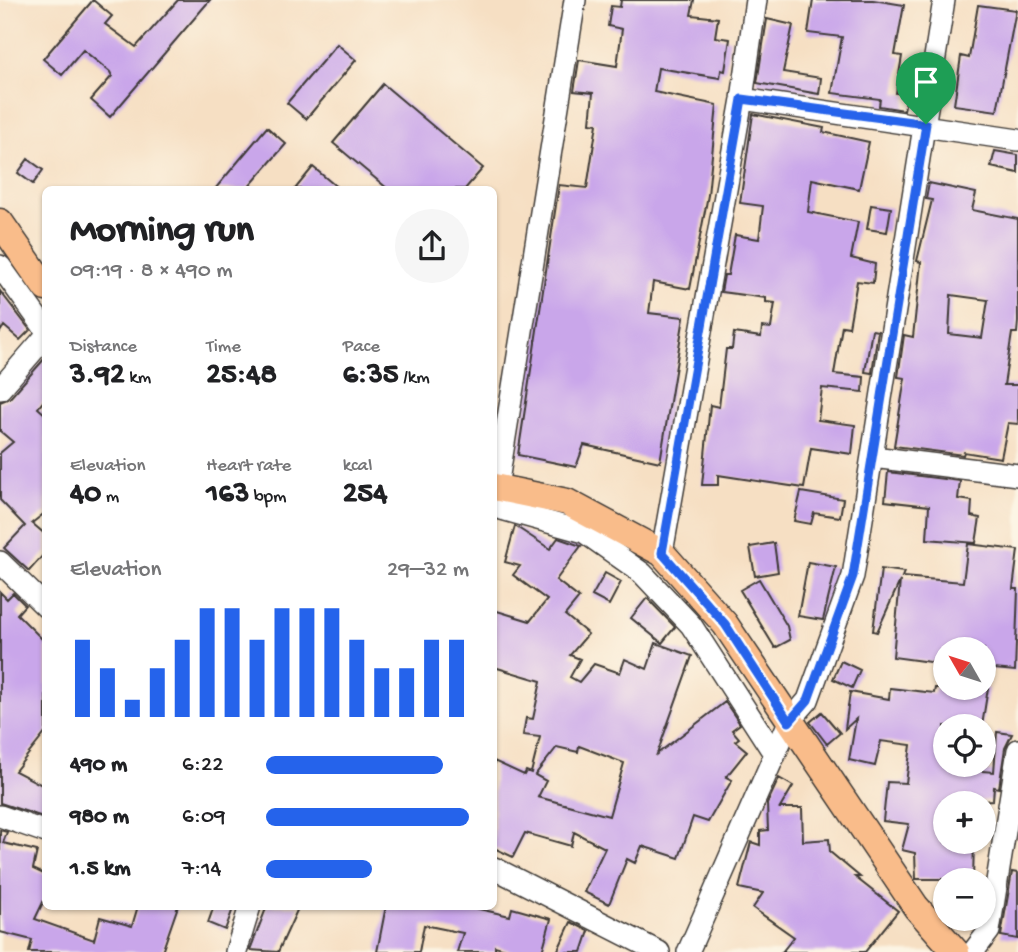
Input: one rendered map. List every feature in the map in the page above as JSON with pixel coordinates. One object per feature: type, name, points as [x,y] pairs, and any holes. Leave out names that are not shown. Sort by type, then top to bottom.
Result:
[{"type":"main road","points":[[0,222],[42,282]]},
{"type":"main road","points":[[497,494],[567,502],[662,553],[725,624],[916,907],[956,952]]},
{"type":"street","points":[[497,482],[575,0]]},
{"type":"street","points":[[662,553],[742,99],[756,0]]},
{"type":"street","points":[[688,952],[789,722],[808,700],[853,576],[944,0]]},
{"type":"street","points":[[742,99],[926,124],[1018,140]]},
{"type":"street","points":[[0,266],[42,327]]},
{"type":"street","points":[[0,389],[42,338]]},
{"type":"street","points":[[873,457],[1018,475]]},
{"type":"street","points":[[497,495],[584,532],[642,573],[691,625],[775,755]]},
{"type":"street","points":[[0,562],[42,603]]},
{"type":"street","points":[[973,952],[989,931],[1018,750]]},
{"type":"street","points":[[0,816],[42,831]]},
{"type":"street","points":[[497,870],[659,952]]},
{"type":"street","points":[[236,952],[249,910]]},
{"type":"building","points":[[93,0],[112,16],[105,24],[136,47],[178,0],[210,0],[110,117],[91,100],[112,76],[110,72],[83,50],[62,75],[43,59]]},
{"type":"building","points":[[621,0],[694,0],[691,15],[718,18],[715,37],[730,39],[725,71],[721,70],[720,78],[658,68],[654,92],[717,105],[708,195],[690,289],[653,282],[649,313],[684,317],[660,462],[584,445],[576,467],[518,455],[559,185],[587,188],[597,124],[590,123],[593,93],[574,91],[579,60],[617,66],[622,29],[608,26],[611,6],[620,7]]},
{"type":"building","points":[[813,0],[873,0],[904,5],[895,55],[902,56],[896,93],[907,95],[904,110],[879,106],[880,99],[832,93],[842,37],[808,33]]},
{"type":"building","points":[[978,5],[1016,10],[997,111],[954,105],[961,56],[969,58]]},
{"type":"building","points":[[767,19],[793,25],[783,72],[821,78],[819,94],[757,83]]},
{"type":"building","points":[[337,44],[356,60],[306,119],[287,103]]},
{"type":"building","points":[[383,84],[483,168],[468,186],[384,186],[333,143]]},
{"type":"building","points":[[753,114],[824,128],[823,132],[869,142],[859,189],[812,179],[808,212],[858,222],[851,258],[875,264],[873,283],[857,281],[849,327],[842,326],[834,374],[864,377],[863,392],[822,388],[818,420],[855,425],[852,454],[811,448],[804,488],[718,475],[718,485],[702,485],[710,405],[719,407],[726,349],[732,349],[734,333],[761,337],[762,327],[771,328],[775,303],[766,302],[766,298],[721,292],[724,275],[728,275],[735,235],[759,239],[763,206],[740,203]]},
{"type":"building","points":[[267,127],[286,144],[250,186],[218,186]]},
{"type":"building","points":[[995,151],[1018,155],[1018,173],[991,167]]},
{"type":"building","points":[[28,159],[43,170],[33,184],[18,173]]},
{"type":"building","points":[[313,167],[335,186],[297,186]]},
{"type":"building","points":[[929,183],[976,193],[972,210],[1018,219],[1018,322],[1017,333],[1012,333],[1004,385],[1018,385],[1018,424],[1008,423],[1001,458],[894,446],[905,378],[898,377],[904,335],[913,337],[921,262],[917,261],[932,200],[926,199]],"holes":[[[951,295],[988,300],[982,338],[949,334]]]},
{"type":"building","points":[[871,205],[891,208],[887,232],[867,229]]},
{"type":"building","points":[[0,291],[30,330],[20,340],[4,326],[0,332]]},
{"type":"building","points":[[872,330],[878,331],[872,373],[865,372]]},
{"type":"building","points":[[42,362],[42,403],[38,408],[42,412],[42,515],[32,523],[42,532],[42,556],[29,571],[4,548],[25,526],[0,500],[0,453],[13,442],[0,431],[0,402],[10,398]]},
{"type":"building","points":[[888,472],[960,481],[958,499],[972,501],[971,516],[980,518],[976,543],[927,539],[929,506],[885,501]]},
{"type":"building","points":[[801,492],[843,499],[840,517],[814,513],[811,524],[794,521]]},
{"type":"building","points":[[515,526],[550,549],[558,538],[581,546],[556,580],[579,598],[565,615],[588,634],[570,655],[580,659],[570,677],[579,682],[594,664],[620,673],[625,659],[647,669],[656,643],[692,656],[657,754],[725,702],[740,724],[732,730],[739,738],[735,741],[747,751],[726,777],[732,780],[708,822],[693,817],[679,858],[642,846],[635,863],[627,859],[609,904],[584,892],[605,848],[574,832],[571,846],[525,833],[513,857],[497,849],[497,762],[524,775],[526,771],[531,773],[540,737],[523,735],[526,718],[533,719],[541,681],[497,668],[497,611],[530,621],[547,600],[513,575],[520,566],[505,562]],"holes":[[[579,746],[624,763],[609,816],[538,797],[546,781],[535,775],[557,747],[578,752]]]},
{"type":"building","points":[[774,543],[778,572],[755,576],[750,547]]},
{"type":"building","points":[[968,544],[1018,550],[1013,589],[1018,589],[1015,671],[996,669],[996,637],[933,637],[933,662],[893,657],[900,581],[877,632],[873,631],[881,569],[904,572],[902,577],[963,582]]},
{"type":"building","points":[[808,562],[836,567],[823,620],[798,616]]},
{"type":"building","points":[[605,573],[621,582],[609,605],[592,596]]},
{"type":"building","points":[[759,579],[787,626],[790,640],[775,648],[740,590]]},
{"type":"building","points":[[0,592],[7,599],[13,593],[25,605],[17,614],[42,639],[42,737],[15,771],[42,785],[42,817],[0,803]]},
{"type":"building","points":[[647,598],[675,627],[662,643],[631,618]]},
{"type":"building","points":[[841,661],[860,670],[852,688],[833,679]]},
{"type":"building","points":[[890,688],[933,693],[933,700],[986,700],[984,714],[933,714],[933,777],[996,777],[997,732],[1012,734],[1005,748],[999,788],[994,787],[994,791],[933,791],[933,854],[974,854],[973,868],[933,868],[933,879],[916,879],[915,853],[902,850],[909,824],[883,821],[887,782],[906,783],[911,745],[881,741],[875,766],[849,760],[856,719],[845,729],[850,692],[889,699]]},
{"type":"building","points":[[822,712],[840,733],[827,744],[810,722]]},
{"type":"building","points":[[779,778],[793,786],[780,808],[802,808],[803,841],[829,839],[830,852],[860,877],[855,877],[898,911],[865,952],[782,952],[794,937],[753,908],[763,893],[739,888],[751,842],[760,845],[760,831],[768,830],[767,804]]},
{"type":"building","points":[[0,830],[7,832],[3,843],[37,851],[33,869],[42,873],[42,904],[35,919],[94,940],[100,917],[132,926],[137,910],[177,910],[162,952],[29,952],[32,940],[0,932]]},
{"type":"building","points":[[1012,872],[1018,873],[1018,939],[1001,936]]},
{"type":"building","points":[[512,908],[551,919],[542,952],[516,952],[495,946],[495,952],[457,952],[463,933],[424,925],[419,952],[377,952],[385,910],[484,910],[510,916]]},
{"type":"building","points":[[213,910],[232,910],[225,930],[208,923]]},
{"type":"building","points":[[265,910],[297,910],[278,952],[250,950]]},
{"type":"building","points":[[571,922],[589,931],[582,952],[557,952]]},
{"type":"route","points":[[742,99],[926,124],[853,576],[808,700],[789,722],[725,624],[662,553],[742,99]]}]
